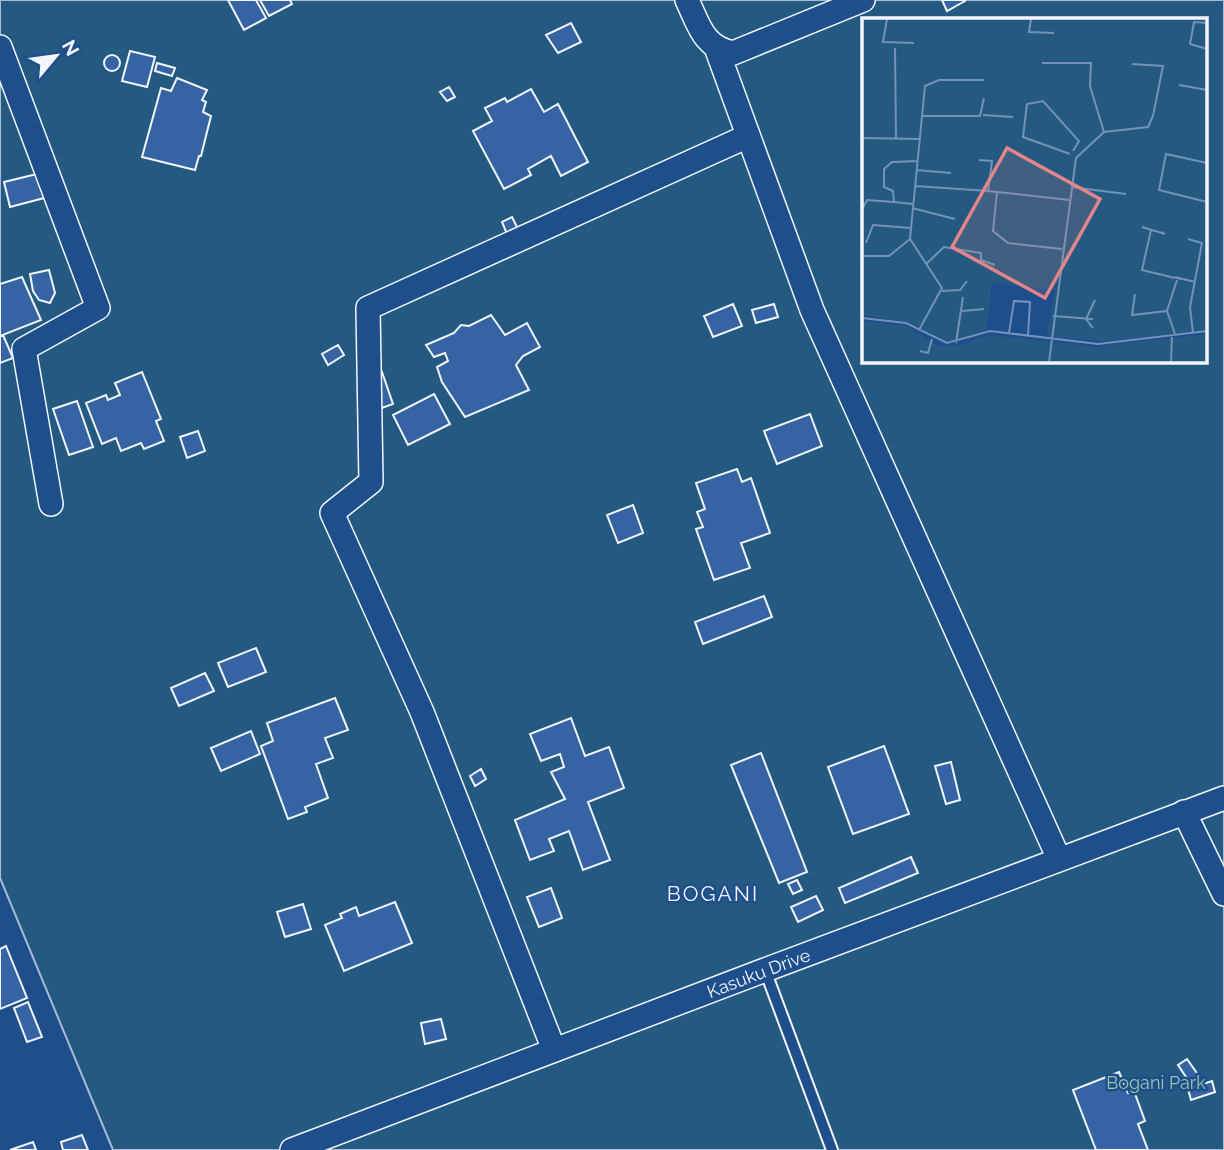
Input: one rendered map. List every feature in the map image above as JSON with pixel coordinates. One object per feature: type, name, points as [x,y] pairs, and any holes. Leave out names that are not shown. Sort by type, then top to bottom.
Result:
[{"type":"street","points":[[687,0],[704,35],[717,50],[812,310],[1059,859]]},
{"type":"street","points":[[717,50],[733,53],[863,0]]},
{"type":"street","points":[[0,47],[98,308],[24,349],[51,504]]},
{"type":"street","points":[[554,1050],[422,712],[332,513],[371,482],[368,308],[748,136]]},
{"type":"street","name":"Kasuku Drive","points":[[292,1150],[1224,798]]},
{"type":"street","points":[[1184,813],[1224,894]]},
{"type":"lane","points":[[765,970],[832,1150]]},
{"type":"green space","name":"Bogani Park","points":[[0,0],[1224,0],[1224,1150],[113,1150],[0,878]]},
{"type":"building","points":[[228,0],[256,0],[266,18],[244,30]]},
{"type":"building","points":[[260,0],[290,0],[292,4],[269,16]]},
{"type":"building","points":[[942,0],[965,0],[965,1],[947,11]]},
{"type":"building","points":[[571,23],[581,42],[558,53],[546,35]]},
{"type":"building","points":[[130,51],[155,57],[147,87],[122,81]]},
{"type":"building","points":[[109,55],[115,55],[120,63],[118,69],[109,71],[104,66],[104,60]]},
{"type":"building","points":[[157,63],[175,68],[172,76],[155,71]]},
{"type":"building","points":[[177,78],[207,90],[202,100],[206,102],[203,112],[211,116],[195,170],[142,157],[161,88],[171,91]]},
{"type":"building","points":[[449,87],[455,97],[447,101],[440,92]]},
{"type":"building","points":[[531,89],[544,112],[558,104],[588,162],[561,176],[551,156],[528,169],[531,175],[504,189],[473,131],[492,121],[485,108],[505,98],[507,102]]},
{"type":"building","points":[[41,173],[48,197],[10,207],[4,182]]},
{"type":"building","points":[[512,217],[518,229],[507,234],[502,222]]},
{"type":"building","points":[[49,270],[55,293],[50,303],[39,300],[33,291],[30,274]]},
{"type":"building","points":[[22,277],[41,320],[0,336],[0,284]]},
{"type":"building","points":[[733,304],[742,326],[713,337],[704,316]]},
{"type":"building","points":[[774,304],[778,317],[756,323],[752,310]]},
{"type":"building","points":[[491,315],[505,335],[527,323],[540,347],[523,356],[516,365],[529,390],[465,417],[442,382],[437,367],[448,361],[445,353],[434,357],[426,345],[454,333],[461,325],[469,326]]},
{"type":"building","points":[[3,335],[13,358],[0,363],[0,336]]},
{"type":"building","points":[[338,345],[344,355],[328,365],[322,354]]},
{"type":"building","points":[[142,372],[161,419],[156,421],[164,441],[144,449],[141,443],[121,451],[116,438],[102,444],[86,403],[106,395],[108,400],[120,395],[115,383]]},
{"type":"building","points":[[382,372],[393,404],[382,408],[371,376]]},
{"type":"building","points":[[434,394],[450,424],[408,445],[393,415]]},
{"type":"building","points":[[77,401],[93,447],[69,455],[53,409]]},
{"type":"building","points":[[810,414],[822,446],[777,464],[764,431]]},
{"type":"building","points":[[198,431],[205,451],[187,458],[180,437]]},
{"type":"building","points":[[737,469],[742,482],[751,478],[770,533],[741,543],[750,568],[714,580],[696,529],[703,527],[697,512],[705,509],[696,483]]},
{"type":"building","points":[[633,505],[643,533],[618,543],[607,515]]},
{"type":"building","points":[[764,596],[772,617],[703,644],[695,622]]},
{"type":"building","points":[[256,648],[266,672],[228,687],[218,663]]},
{"type":"building","points":[[205,673],[214,691],[179,706],[171,688]]},
{"type":"building","points":[[335,698],[348,730],[325,738],[333,758],[316,764],[328,798],[305,807],[307,812],[288,819],[261,746],[273,741],[267,723]]},
{"type":"building","points":[[571,718],[585,756],[609,747],[624,788],[588,802],[610,860],[583,870],[569,831],[549,839],[554,851],[530,860],[515,820],[565,799],[551,772],[564,767],[560,754],[541,761],[530,734]]},
{"type":"building","points":[[251,731],[260,754],[221,771],[211,748]]},
{"type":"building","points":[[884,746],[909,814],[853,834],[828,767]]},
{"type":"building","points":[[761,753],[807,872],[779,883],[731,765]]},
{"type":"building","points":[[951,762],[960,800],[946,804],[935,766]]},
{"type":"building","points":[[481,769],[486,779],[475,786],[470,776]]},
{"type":"building","points":[[911,857],[918,873],[845,903],[839,888]]},
{"type":"building","points":[[797,880],[802,890],[793,894],[788,884]]},
{"type":"building","points":[[551,888],[562,918],[539,927],[527,897]]},
{"type":"building","points":[[816,896],[823,910],[798,922],[791,907]]},
{"type":"building","points":[[395,902],[412,943],[344,971],[325,925],[342,918],[340,914],[356,907],[359,916]]},
{"type":"building","points":[[303,904],[311,929],[285,937],[277,912]]},
{"type":"building","points":[[6,946],[27,998],[0,1009],[0,949]]},
{"type":"building","points":[[28,1002],[42,1037],[27,1042],[14,1008]]},
{"type":"building","points":[[441,1019],[446,1039],[425,1044],[421,1023]]},
{"type":"building","points":[[1187,1059],[1199,1076],[1190,1083],[1178,1065]]},
{"type":"building","points":[[1119,1072],[1128,1093],[1134,1091],[1145,1121],[1138,1124],[1148,1150],[1096,1150],[1073,1090]]},
{"type":"building","points":[[1212,1081],[1215,1092],[1191,1100],[1188,1089]]},
{"type":"building","points":[[82,1135],[88,1150],[63,1150],[61,1142]]},
{"type":"building","points":[[33,1142],[36,1150],[10,1150]]},
{"type":"district","name":"BOGANI","points":[[713,893]]}]
